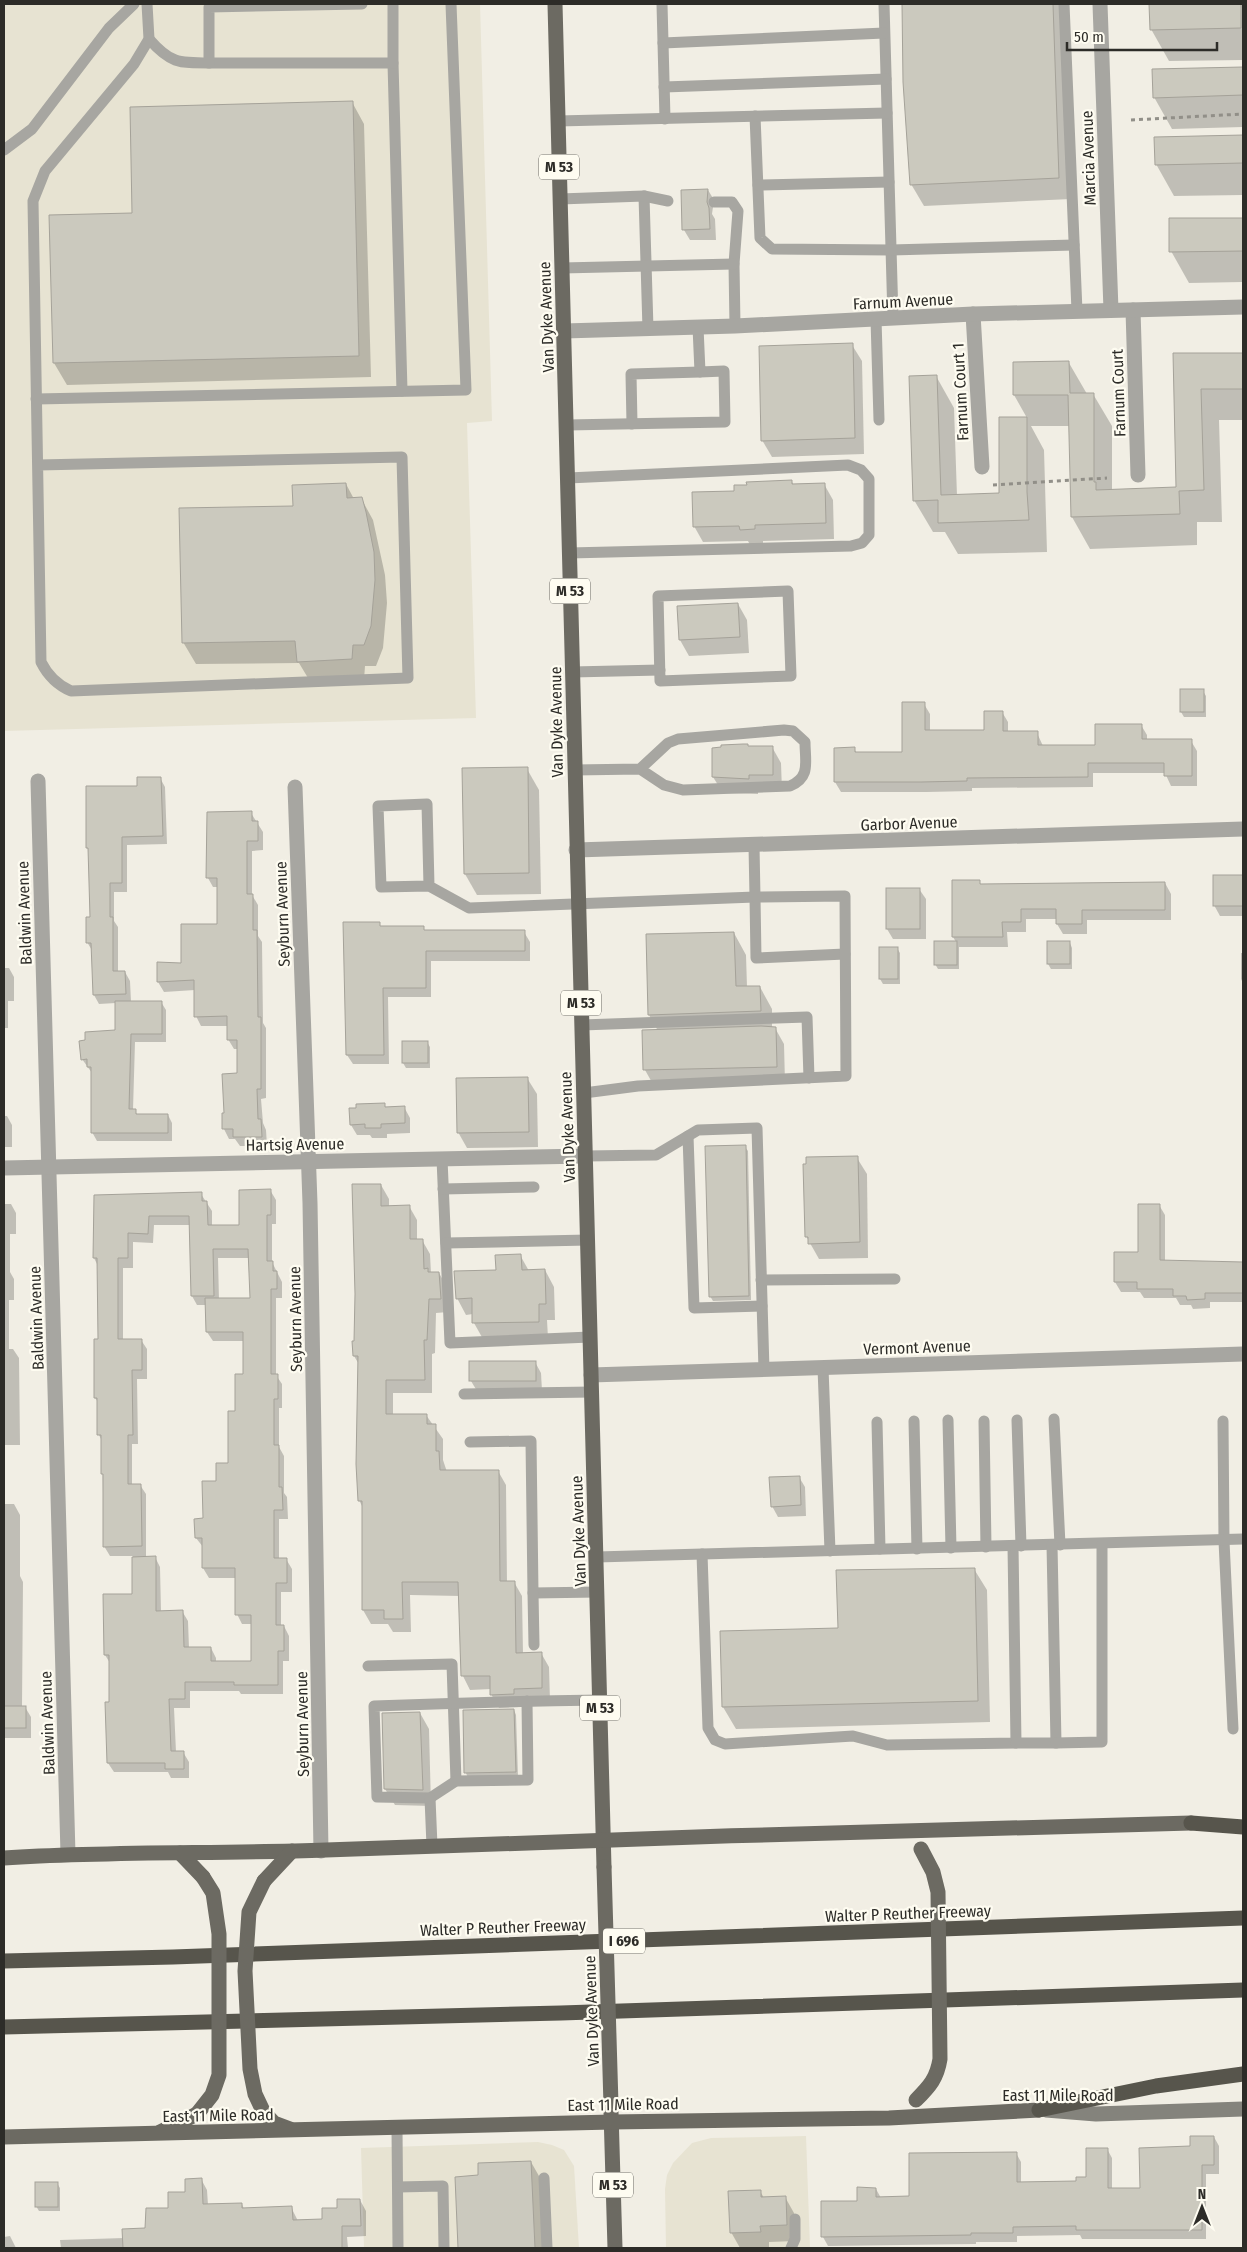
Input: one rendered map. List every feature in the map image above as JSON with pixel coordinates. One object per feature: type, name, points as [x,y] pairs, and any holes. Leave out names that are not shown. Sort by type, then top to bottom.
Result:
[{"type":"highway","points":[[1191,1823],[1243,1827]]},
{"type":"highway","name":"Walter P Reuther Freeway","points":[[4,1961],[203,1956],[1243,1918]]},
{"type":"highway","points":[[4,2028],[561,2013],[1243,1990]]},
{"type":"highway","points":[[1039,2110],[1156,2086],[1243,2074]]},
{"type":"main road","name":"Van Dyke Avenue","points":[[555,4],[570,553],[577,905],[586,1156],[615,2248]]},
{"type":"main road","points":[[4,1858],[68,1854],[292,1851],[603,1839],[1243,1820]]},
{"type":"main road","points":[[889,2118],[916,2100],[929,2087],[938,2074],[940,2059],[938,1892],[933,1872],[921,1849],[896,1830]]},
{"type":"main road","points":[[292,1851],[264,1880],[249,1912],[246,1971],[250,2069],[255,2094],[263,2111],[274,2123],[294,2131]]},
{"type":"main road","points":[[154,2134],[197,2114],[212,2095],[219,2075],[219,1934],[213,1894],[203,1877],[180,1852]]},
{"type":"main road","name":"East 11 Mile Road","points":[[4,2137],[612,2122],[889,2118],[1039,2110],[1096,2114],[1243,2109]]},
{"type":"street","name":"Marcia Avenue","points":[[1100,4],[1111,310]]},
{"type":"street","name":"Farnum Avenue","points":[[564,331],[698,328],[973,314],[1243,307]]},
{"type":"street","name":"Farnum Court","points":[[1133,310],[1138,475]]},
{"type":"street","name":"Farnum Court 1","points":[[973,314],[982,467]]},
{"type":"street","name":"Baldwin Avenue","points":[[38,781],[68,1854]]},
{"type":"street","name":"Seyburn Avenue","points":[[296,787],[308,1161],[321,1850]]},
{"type":"street","name":"Garbor Avenue","points":[[576,850],[754,846],[1243,829]]},
{"type":"street","name":"Hartsig Avenue","points":[[4,1168],[586,1156]]},
{"type":"street","name":"Vermont Avenue","points":[[591,1375],[1243,1354]]},
{"type":"lane","points":[[4,150],[32,129],[109,28],[134,4]]},
{"type":"lane","points":[[38,465],[402,457],[408,678],[71,691],[62,687],[46,672],[41,662],[32,201],[45,171],[134,64],[149,39],[147,4]]},
{"type":"lane","points":[[209,63],[209,7],[362,4]]},
{"type":"lane","points":[[393,4],[402,391]]},
{"type":"lane","points":[[36,399],[466,390],[450,4]]},
{"type":"lane","points":[[662,4],[665,119]]},
{"type":"lane","points":[[884,4],[893,318]]},
{"type":"lane","points":[[1064,4],[1077,312]]},
{"type":"lane","points":[[663,43],[884,33]]},
{"type":"lane","points":[[149,39],[162,54],[182,63],[393,63]]},
{"type":"lane","points":[[664,87],[886,79]]},
{"type":"lane","points":[[558,121],[887,113]]},
{"type":"lane","points":[[755,116],[760,238],[772,249],[891,250],[1074,244]]},
{"type":"lane","points":[[758,185],[889,182]]},
{"type":"lane","points":[[644,196],[648,329]]},
{"type":"lane","points":[[560,199],[644,196],[668,201]]},
{"type":"lane","points":[[714,202],[732,202],[738,211],[734,264],[735,326]]},
{"type":"lane","points":[[562,268],[734,264]]},
{"type":"lane","points":[[876,320],[878,420]]},
{"type":"lane","points":[[698,328],[700,372]]},
{"type":"lane","points":[[566,425],[632,424],[726,422],[724,371],[631,374],[632,424]]},
{"type":"lane","points":[[568,478],[848,465],[861,470],[869,479],[869,535],[862,543],[851,546],[570,553]]},
{"type":"lane","points":[[788,590],[791,676],[660,681],[660,670],[658,596],[788,590]]},
{"type":"lane","points":[[572,672],[660,670]]},
{"type":"lane","points":[[574,770],[640,769],[664,785],[683,790],[790,786],[800,782],[806,773],[805,742],[793,731],[784,730],[678,739],[668,743],[640,769]]},
{"type":"lane","points":[[429,886],[427,804],[378,806],[381,886],[429,886],[469,908],[755,897],[845,896],[846,1076],[638,1086],[584,1093]]},
{"type":"lane","points":[[754,846],[756,958],[845,954]]},
{"type":"lane","points":[[582,1025],[807,1017],[808,1078]]},
{"type":"lane","points":[[586,1156],[656,1155],[698,1130],[757,1128],[764,1370]]},
{"type":"lane","points":[[688,1136],[694,1308],[762,1306]]},
{"type":"lane","points":[[442,1159],[450,1343],[590,1337]]},
{"type":"lane","points":[[443,1189],[534,1187]]},
{"type":"lane","points":[[446,1242],[588,1240]]},
{"type":"lane","points":[[762,1280],[895,1279]]},
{"type":"lane","points":[[823,1368],[830,1550]]},
{"type":"lane","points":[[464,1394],[592,1392]]},
{"type":"lane","points":[[1054,1419],[1056,1743]]},
{"type":"lane","points":[[948,1420],[952,1548]]},
{"type":"lane","points":[[1016,1743],[1017,1420]]},
{"type":"lane","points":[[914,1421],[918,1548]]},
{"type":"lane","points":[[984,1421],[986,1546]]},
{"type":"lane","points":[[1222,1421],[1224,1540],[1233,1729]]},
{"type":"lane","points":[[877,1422],[880,1549]]},
{"type":"lane","points":[[470,1442],[531,1441],[534,1645]]},
{"type":"lane","points":[[597,1556],[1243,1539]]},
{"type":"lane","points":[[702,1554],[708,1728],[715,1740],[725,1744],[853,1736],[887,1745],[1102,1742],[1102,1544]]},
{"type":"lane","points":[[533,1593],[598,1592]]},
{"type":"lane","points":[[368,1666],[452,1664],[453,1703],[458,1717],[459,1734],[460,1765],[456,1781]]},
{"type":"lane","points":[[527,1701],[528,1780],[456,1781],[430,1798],[377,1797],[374,1706],[527,1701],[600,1700]]},
{"type":"lane","points":[[514,1716],[527,1715]]},
{"type":"lane","points":[[515,1733],[528,1732]]},
{"type":"lane","points":[[515,1749],[528,1748]]},
{"type":"lane","points":[[516,1764],[528,1764]]},
{"type":"lane","points":[[430,1798],[432,1846]]},
{"type":"lane","points":[[397,2128],[398,2248]]},
{"type":"lane","points":[[544,2178],[547,2248]]},
{"type":"lane","points":[[398,2187],[443,2186],[444,2248]]},
{"type":"lane","points":[[791,2248],[796,2239],[796,2219]]},
{"type":"path","points":[[1131,120],[1243,114]]},
{"type":"path","points":[[993,485],[1107,478]]},
{"type":"shaded area","points":[[4,4],[480,4],[492,421],[467,423],[476,718],[4,731]]},
{"type":"shaded area","points":[[806,2136],[810,2248],[666,2248],[665,2189],[667,2175],[673,2163],[692,2143],[711,2138]]},
{"type":"shaded area","points":[[538,2142],[564,2150],[574,2166],[579,2248],[364,2248],[361,2148]]},
{"type":"building","points":[[902,4],[1053,4],[1059,178],[910,185],[903,82]]},
{"type":"building","points":[[1149,4],[1241,4],[1241,28],[1150,30]]},
{"type":"building","points":[[1243,67],[1243,95],[1153,98],[1152,69]]},
{"type":"building","points":[[353,101],[359,356],[53,363],[49,215],[132,213],[130,107]]},
{"type":"building","points":[[1243,135],[1243,163],[1155,165],[1154,137]]},
{"type":"building","points":[[708,189],[707,202],[710,229],[682,230],[681,190]]},
{"type":"building","points":[[1169,218],[1243,218],[1243,251],[1169,252]]},
{"type":"building","points":[[853,343],[855,438],[761,441],[759,346]]},
{"type":"building","points":[[1173,353],[1243,353],[1243,389],[1201,389],[1204,490],[1179,491],[1180,514],[1071,517],[1068,395],[1013,395],[1013,362],[1069,361],[1070,393],[1094,393],[1094,482],[1096,482],[1096,490],[1176,487]]},
{"type":"building","points":[[937,375],[941,495],[999,493],[999,417],[1027,417],[1029,520],[938,523],[938,500],[913,501],[909,376]]},
{"type":"building","points":[[792,480],[792,484],[825,483],[826,523],[755,525],[755,529],[740,530],[739,526],[693,527],[692,492],[734,491],[734,485],[747,485],[746,482]]},
{"type":"building","points":[[346,483],[347,498],[362,497],[374,552],[375,580],[371,626],[364,645],[353,645],[352,659],[297,662],[295,641],[182,643],[179,508],[293,506],[292,485]]},
{"type":"building","points":[[738,603],[740,637],[679,640],[677,606]]},
{"type":"building","points":[[1180,689],[1204,689],[1204,712],[1180,712]]},
{"type":"building","points":[[902,702],[925,702],[925,730],[984,730],[984,711],[1003,711],[1003,731],[1038,731],[1038,745],[1095,745],[1095,724],[1142,724],[1142,739],[1192,739],[1192,776],[1164,776],[1164,763],[1088,763],[1088,777],[967,778],[967,781],[921,782],[834,782],[834,748],[855,747],[855,752],[902,752]]},
{"type":"building","points":[[748,744],[748,746],[773,746],[773,775],[749,775],[749,779],[712,777],[712,748],[721,747],[721,745]]},
{"type":"building","points":[[528,767],[529,873],[464,874],[462,768]]},
{"type":"building","points":[[137,777],[161,777],[163,836],[122,837],[122,883],[110,883],[110,917],[113,917],[113,971],[125,971],[126,994],[93,995],[91,943],[86,943],[86,917],[90,917],[88,848],[86,848],[86,786],[137,786]]},
{"type":"building","points":[[252,811],[252,821],[258,821],[258,841],[247,841],[247,894],[253,894],[253,930],[257,930],[258,1017],[261,1017],[261,1089],[257,1089],[258,1119],[261,1119],[262,1137],[233,1137],[233,1129],[222,1129],[222,1113],[224,1113],[222,1074],[237,1073],[237,1040],[227,1040],[227,1016],[194,1017],[194,980],[157,982],[157,962],[181,963],[181,924],[217,924],[217,878],[206,878],[207,812]]},
{"type":"building","points":[[1213,875],[1243,875],[1243,906],[1213,906]]},
{"type":"building","points":[[952,880],[980,880],[980,884],[1165,882],[1165,910],[1082,910],[1082,924],[1056,924],[1056,909],[1021,909],[1021,922],[1002,922],[1003,937],[952,937]]},
{"type":"building","points":[[886,888],[920,888],[920,929],[886,929]]},
{"type":"building","points":[[343,922],[380,922],[380,926],[424,926],[424,930],[525,930],[525,951],[426,951],[426,988],[383,988],[384,1055],[346,1055]]},
{"type":"building","points":[[734,932],[736,986],[760,986],[761,1011],[648,1015],[646,934]]},
{"type":"building","points":[[934,941],[957,941],[957,965],[934,965]]},
{"type":"building","points":[[1047,941],[1070,941],[1070,964],[1047,964]]},
{"type":"building","points":[[879,947],[898,947],[898,979],[879,979]]},
{"type":"building","points":[[115,1001],[162,1001],[162,1034],[131,1034],[129,1109],[136,1109],[136,1114],[168,1114],[168,1133],[91,1133],[91,1067],[87,1067],[87,1059],[81,1060],[79,1041],[85,1040],[85,1032],[115,1030]]},
{"type":"building","points":[[776,1027],[777,1067],[643,1070],[642,1030]]},
{"type":"building","points":[[402,1041],[428,1041],[428,1063],[402,1063]]},
{"type":"building","points":[[528,1077],[529,1132],[457,1133],[456,1078]]},
{"type":"building","points":[[385,1103],[385,1107],[405,1106],[405,1123],[381,1124],[381,1128],[365,1128],[365,1124],[350,1125],[349,1108],[356,1108],[356,1104]]},
{"type":"building","points":[[746,1145],[749,1296],[709,1297],[705,1146]]},
{"type":"building","points":[[858,1156],[860,1242],[808,1244],[808,1237],[805,1237],[803,1164],[806,1164],[806,1157]]},
{"type":"building","points":[[352,1184],[381,1184],[381,1206],[410,1205],[410,1239],[423,1239],[424,1269],[428,1268],[428,1272],[439,1272],[441,1299],[429,1299],[427,1340],[424,1340],[425,1380],[386,1380],[386,1414],[427,1414],[427,1424],[436,1424],[436,1451],[439,1451],[440,1470],[499,1470],[500,1581],[515,1581],[516,1653],[542,1652],[542,1688],[514,1689],[514,1694],[490,1695],[490,1676],[461,1676],[458,1582],[402,1582],[403,1619],[384,1619],[384,1610],[362,1610],[362,1501],[358,1501],[356,1464],[358,1356],[353,1356],[352,1341],[354,1341],[355,1294]]},
{"type":"building","points":[[271,1189],[271,1215],[267,1215],[267,1261],[273,1261],[273,1271],[277,1271],[277,1289],[271,1289],[271,1374],[278,1374],[278,1399],[274,1399],[274,1445],[279,1445],[279,1487],[282,1487],[283,1510],[274,1510],[274,1558],[287,1558],[287,1583],[276,1583],[276,1625],[284,1625],[284,1651],[278,1651],[278,1685],[234,1685],[234,1682],[185,1682],[185,1699],[169,1699],[171,1751],[184,1751],[184,1769],[165,1769],[165,1763],[107,1763],[105,1702],[109,1702],[109,1655],[104,1655],[103,1594],[132,1594],[132,1557],[156,1556],[156,1611],[183,1610],[184,1647],[211,1647],[211,1661],[251,1661],[251,1615],[235,1615],[235,1568],[202,1568],[202,1538],[195,1538],[194,1519],[203,1518],[202,1481],[216,1481],[216,1463],[228,1463],[228,1411],[235,1411],[235,1374],[243,1374],[243,1332],[206,1332],[205,1298],[250,1298],[248,1249],[213,1249],[214,1296],[191,1296],[189,1216],[149,1216],[148,1234],[128,1233],[128,1258],[118,1258],[118,1339],[142,1339],[142,1370],[132,1370],[133,1435],[128,1435],[128,1484],[141,1484],[142,1546],[103,1547],[101,1435],[97,1435],[97,1398],[94,1398],[94,1339],[98,1339],[97,1258],[93,1258],[94,1195],[202,1192],[202,1201],[207,1201],[208,1225],[239,1225],[239,1190]]},
{"type":"building","points":[[1138,1204],[1160,1204],[1160,1260],[1243,1262],[1243,1293],[1205,1293],[1205,1299],[1187,1300],[1186,1296],[1173,1296],[1173,1289],[1137,1289],[1137,1282],[1114,1282],[1114,1252],[1138,1252]]},
{"type":"building","points":[[521,1254],[522,1270],[545,1269],[546,1304],[539,1304],[539,1322],[472,1323],[472,1298],[456,1299],[454,1271],[496,1270],[495,1255]]},
{"type":"building","points":[[469,1361],[536,1361],[536,1381],[469,1381]]},
{"type":"building","points":[[800,1476],[801,1505],[771,1507],[769,1477]]},
{"type":"building","points":[[975,1568],[978,1701],[722,1707],[720,1631],[838,1628],[836,1570]]},
{"type":"building","points":[[4,1706],[26,1706],[26,1728],[4,1728]]},
{"type":"building","points":[[514,1709],[516,1772],[464,1773],[463,1710]]},
{"type":"building","points":[[420,1712],[423,1790],[384,1789],[382,1713]]},
{"type":"building","points":[[1190,2136],[1214,2136],[1214,2165],[1202,2165],[1202,2230],[1076,2230],[1076,2226],[1013,2227],[1013,2233],[821,2237],[821,2201],[857,2201],[857,2187],[876,2188],[876,2197],[909,2196],[909,2153],[1017,2152],[1017,2182],[1076,2181],[1076,2177],[1086,2177],[1086,2148],[1108,2148],[1108,2188],[1140,2188],[1139,2148],[1190,2146]]},
{"type":"building","points":[[531,2161],[535,2248],[458,2248],[455,2177],[478,2175],[478,2163]]},
{"type":"building","points":[[202,2178],[203,2204],[242,2203],[242,2208],[292,2206],[293,2220],[322,2219],[322,2208],[337,2208],[337,2199],[360,2199],[361,2226],[342,2226],[342,2248],[123,2248],[122,2229],[145,2228],[146,2208],[168,2208],[168,2192],[185,2192],[185,2179]]},
{"type":"building","points":[[35,2182],[58,2182],[58,2207],[35,2207]]},
{"type":"building","points":[[761,2190],[761,2197],[786,2196],[787,2225],[760,2226],[761,2232],[730,2233],[728,2191]]}]
